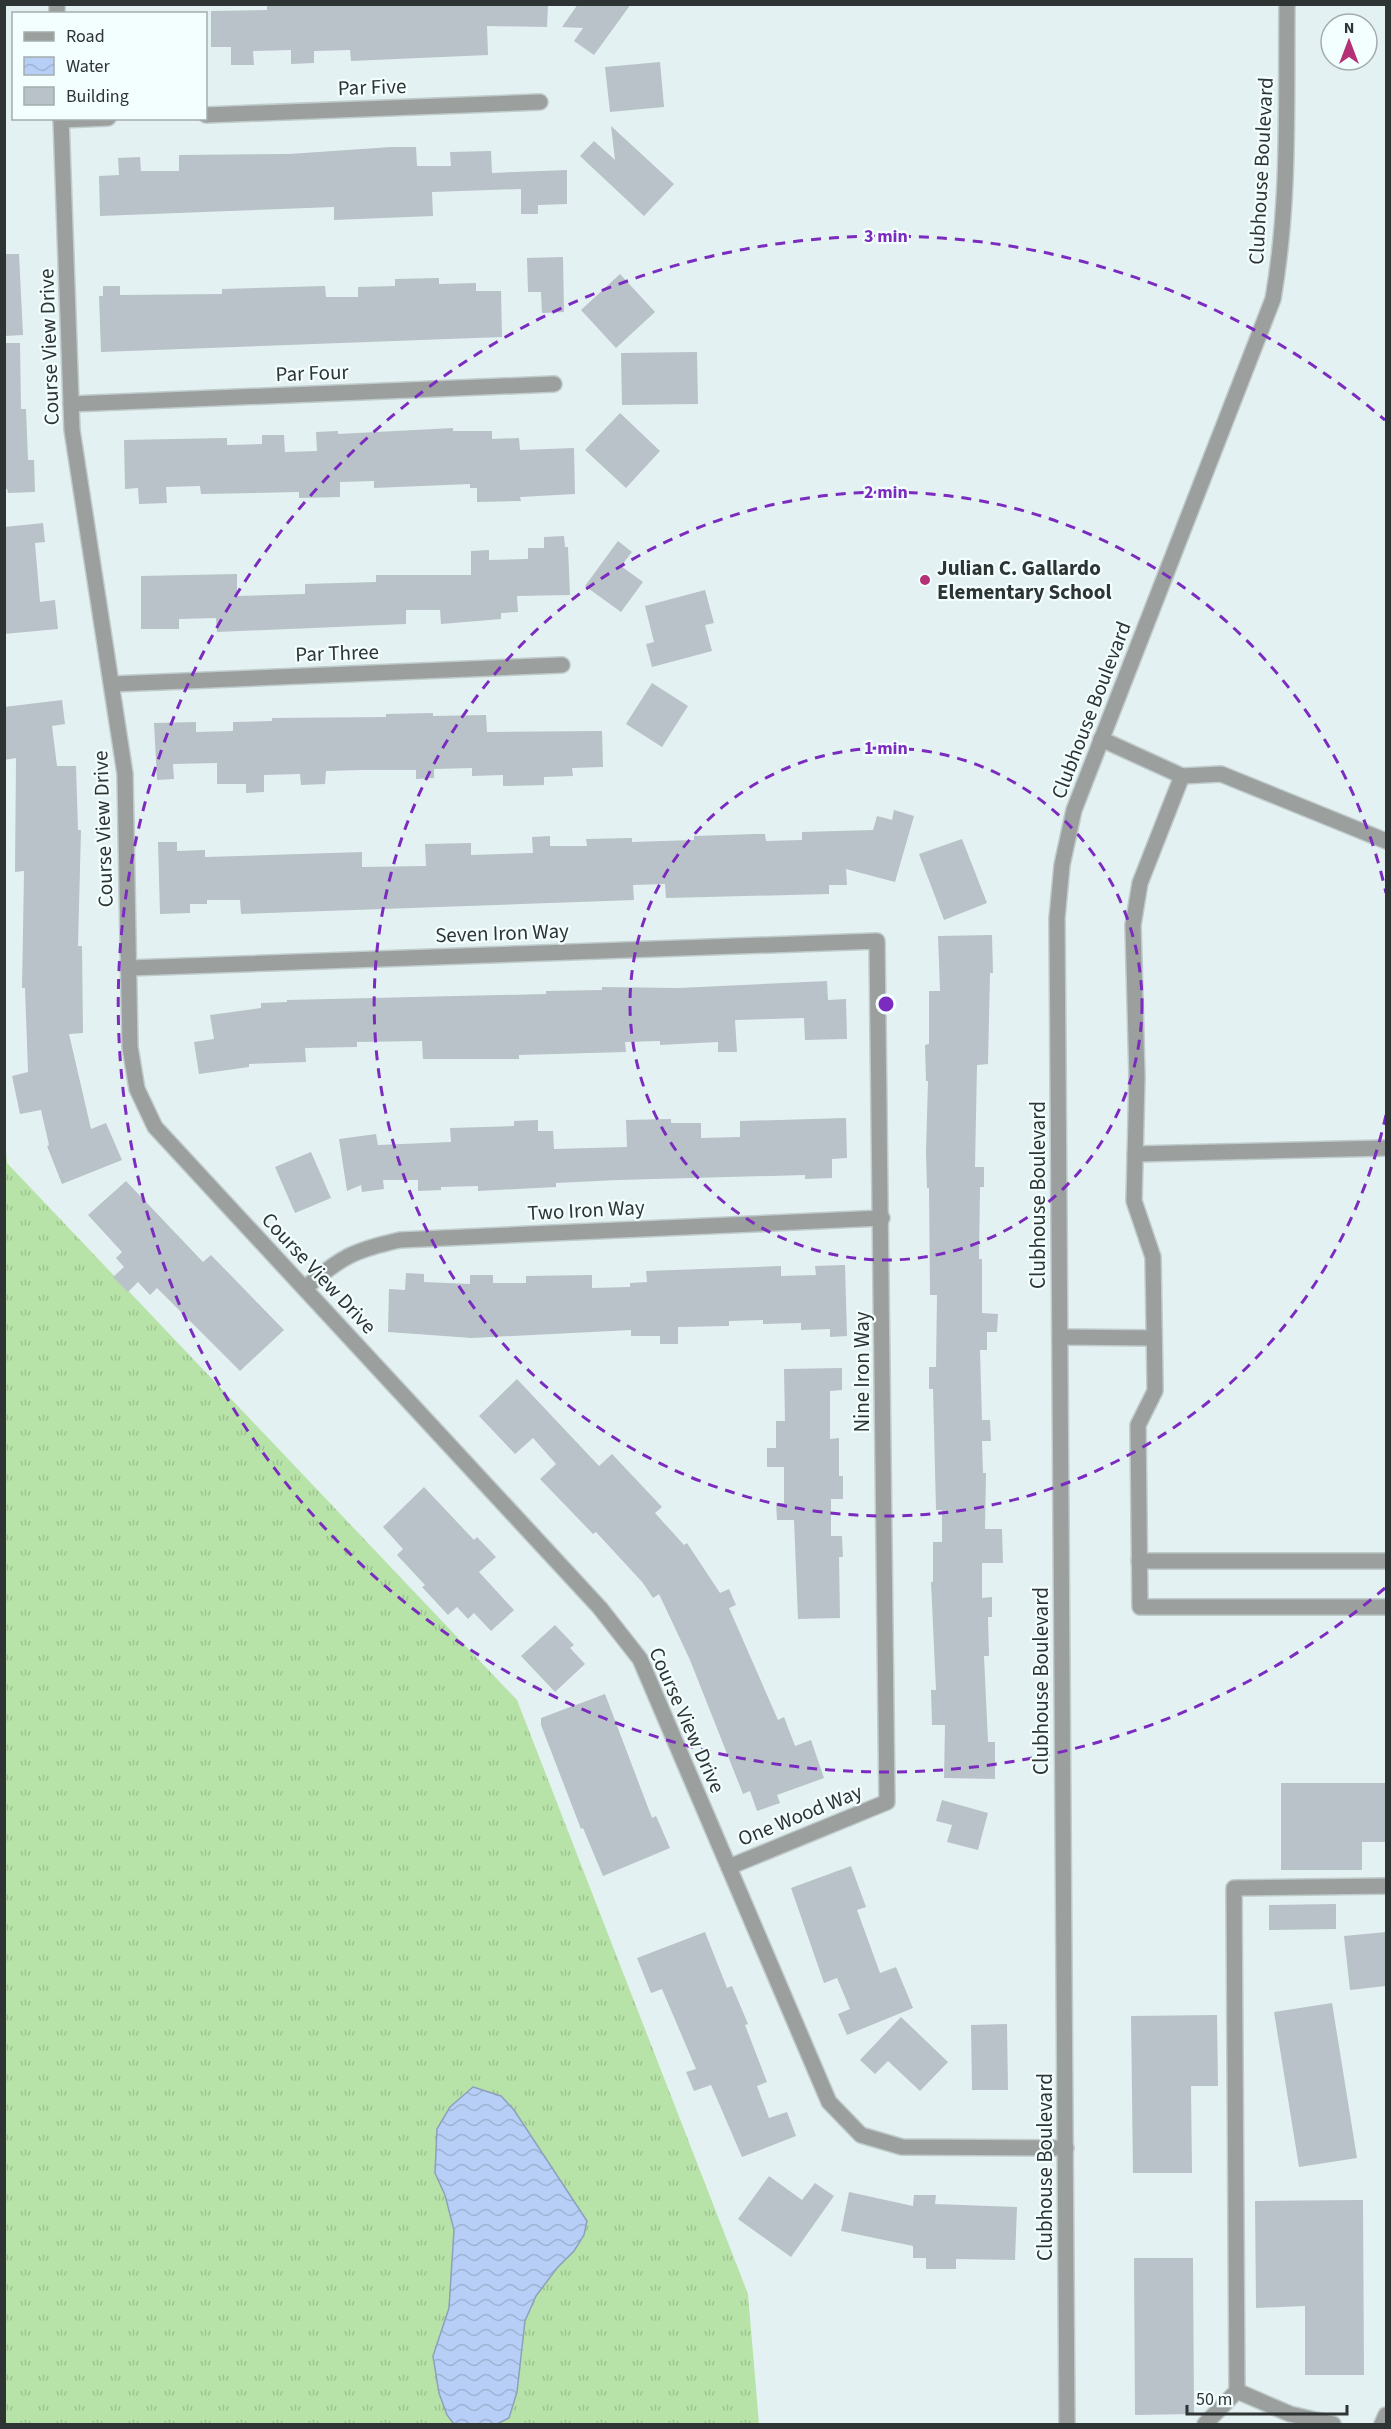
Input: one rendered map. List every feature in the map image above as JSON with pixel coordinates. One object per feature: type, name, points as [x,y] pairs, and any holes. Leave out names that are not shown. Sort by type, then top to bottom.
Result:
[{"type":"street","name":"Clubhouse Boulevard","points":[[1067,2424],[1057,918],[1062,865],[1074,810],[1273,299],[1281,254],[1284,203],[1287,4]]},
{"type":"street","name":"Par Five","points":[[207,115],[540,102]]},
{"type":"street","name":"Course View Drive","points":[[61,120],[72,430],[113,684],[125,774],[130,1047],[137,1089],[155,1127],[600,1608],[640,1659],[829,2102],[861,2135],[902,2147],[1066,2148]]},
{"type":"street","name":"Par Four","points":[[71,404],[554,384]]},
{"type":"street","name":"Par Three","points":[[113,684],[562,665]]},
{"type":"street","points":[[1101,739],[1182,776],[1221,774],[1386,841]]},
{"type":"street","points":[[1182,776],[1140,883],[1133,925],[1137,1077],[1134,1201],[1153,1257],[1155,1390],[1138,1425],[1140,1608],[1386,1607]]},
{"type":"street","name":"Seven Iron Way","points":[[129,968],[877,941]]},
{"type":"street","name":"Nine Iron Way","points":[[877,941],[887,1802]]},
{"type":"street","points":[[1135,1154],[1386,1148]]},
{"type":"street","name":"Two Iron Way","points":[[305,1288],[332,1264],[362,1248],[400,1239],[882,1218]]},
{"type":"street","points":[[1060,1337],[1154,1338]]},
{"type":"street","points":[[1139,1561],[1386,1561]]},
{"type":"street","name":"One Wood Way","points":[[729,1867],[887,1802]]},
{"type":"street","points":[[1205,2424],[1237,2391],[1234,1888],[1386,1886]]},
{"type":"street","points":[[1237,2391],[1290,2414],[1333,2424]]},
{"type":"street","points":[[1382,2424],[1386,2415]]},
{"type":"green space","points":[[5,1139],[7,1163],[517,1700],[748,2294],[759,2424],[5,2424]]},
{"type":"water","points":[[473,2087],[501,2096],[514,2110],[587,2221],[584,2235],[574,2251],[557,2268],[536,2296],[525,2321],[517,2392],[509,2418],[497,2424],[454,2424],[447,2415],[439,2393],[433,2356],[449,2308],[454,2230],[445,2195],[435,2173],[437,2129],[450,2107]]},
{"type":"building","points":[[267,4],[548,4],[547,27],[487,26],[488,55],[351,61],[350,50],[314,51],[314,63],[291,64],[291,50],[253,51],[254,65],[231,65],[231,47],[211,47],[211,11],[267,10]]},
{"type":"building","points":[[578,4],[631,4],[594,55],[574,41],[583,28],[562,27]]},
{"type":"building","points":[[660,62],[664,107],[610,112],[605,67]]},
{"type":"building","points":[[611,126],[674,184],[644,216],[580,156],[594,141],[615,160]]},
{"type":"building","points":[[416,147],[417,166],[451,166],[450,152],[491,151],[492,173],[567,170],[567,204],[538,205],[538,214],[521,214],[521,189],[432,192],[433,216],[334,220],[334,207],[100,216],[99,176],[119,175],[118,158],[140,157],[141,171],[179,171],[179,155],[289,154]]},
{"type":"building","points":[[4,254],[19,254],[23,335],[4,336]]},
{"type":"building","points":[[563,257],[564,312],[542,313],[541,292],[528,292],[527,258]]},
{"type":"building","points":[[620,274],[655,312],[616,348],[581,310]]},
{"type":"building","points":[[439,278],[439,284],[476,283],[476,291],[501,291],[502,337],[101,352],[99,296],[103,296],[103,286],[120,286],[120,295],[222,294],[222,289],[325,286],[326,297],[358,297],[358,287],[395,286],[395,279]]},
{"type":"building","points":[[4,343],[20,343],[21,409],[26,409],[28,460],[34,460],[35,492],[8,493],[7,489],[4,489]]},
{"type":"building","points":[[697,352],[698,404],[622,405],[621,353]]},
{"type":"building","points":[[620,413],[660,451],[626,488],[585,450]]},
{"type":"building","points":[[453,428],[453,431],[492,431],[492,439],[519,438],[520,450],[574,448],[575,494],[520,497],[521,501],[477,502],[477,488],[470,488],[470,484],[374,488],[374,481],[340,482],[340,497],[299,498],[299,492],[201,494],[200,486],[166,487],[167,503],[139,504],[138,488],[125,489],[124,440],[227,438],[227,445],[262,444],[262,435],[284,435],[285,452],[317,451],[316,432],[338,431],[338,434]]},
{"type":"building","points":[[43,523],[45,542],[35,543],[40,602],[55,600],[58,629],[4,634],[4,527]]},
{"type":"building","points":[[564,536],[565,547],[568,547],[570,595],[517,596],[518,612],[501,613],[501,619],[441,624],[440,610],[406,610],[406,624],[217,632],[216,618],[179,619],[179,629],[141,629],[141,576],[237,574],[237,596],[305,594],[305,584],[376,582],[376,575],[471,575],[471,551],[489,550],[489,560],[528,559],[528,548],[544,548],[544,537]]},
{"type":"building","points":[[618,541],[632,552],[621,566],[643,582],[621,612],[585,586]]},
{"type":"building","points":[[705,590],[714,623],[705,625],[712,651],[652,667],[646,644],[654,642],[645,606]]},
{"type":"building","points":[[652,683],[688,706],[662,747],[626,724]]},
{"type":"building","points":[[62,700],[65,724],[52,726],[57,766],[76,766],[78,830],[81,830],[78,946],[82,946],[83,1033],[69,1034],[91,1129],[106,1123],[122,1160],[62,1184],[47,1146],[49,1145],[41,1110],[20,1114],[12,1076],[28,1072],[25,988],[22,988],[24,871],[15,872],[16,758],[4,760],[4,707]]},
{"type":"building","points":[[433,713],[433,716],[486,715],[487,732],[602,731],[603,767],[572,768],[573,776],[544,777],[544,785],[503,786],[503,775],[472,776],[472,768],[434,769],[434,778],[416,779],[416,770],[360,770],[326,771],[325,784],[301,785],[300,774],[264,775],[264,792],[246,793],[246,784],[217,784],[217,763],[173,764],[174,779],[157,780],[154,723],[196,722],[196,732],[233,731],[233,722],[272,721],[272,718],[386,717],[386,714]]},
{"type":"building","points":[[894,810],[914,816],[895,882],[846,869],[847,885],[829,885],[829,894],[666,898],[665,884],[633,885],[634,900],[241,914],[240,900],[207,900],[207,904],[190,904],[190,913],[160,914],[158,842],[177,842],[177,851],[205,850],[205,857],[362,852],[362,867],[426,866],[425,844],[471,843],[471,855],[533,853],[532,837],[550,836],[550,846],[587,846],[586,839],[632,838],[632,842],[694,840],[694,836],[756,834],[765,834],[766,841],[802,840],[802,832],[873,830],[877,816],[892,820]]},
{"type":"building","points":[[962,839],[987,903],[944,920],[919,854]]},
{"type":"building","points":[[992,935],[993,973],[990,973],[988,1064],[977,1065],[975,1167],[984,1167],[984,1187],[980,1187],[979,1259],[982,1259],[982,1313],[998,1314],[997,1332],[987,1332],[987,1350],[980,1350],[982,1420],[990,1420],[991,1441],[982,1441],[983,1473],[986,1473],[985,1529],[1002,1529],[1003,1563],[982,1563],[982,1598],[992,1597],[992,1617],[988,1617],[989,1656],[984,1656],[988,1742],[995,1742],[995,1779],[944,1778],[945,1725],[932,1725],[931,1690],[936,1690],[931,1582],[933,1582],[933,1542],[942,1542],[942,1510],[936,1510],[933,1389],[929,1389],[929,1367],[936,1367],[937,1295],[930,1295],[929,1188],[927,1188],[926,1152],[928,1081],[926,1081],[925,1045],[929,1044],[929,991],[940,991],[938,936]]},
{"type":"building","points":[[827,981],[828,1000],[846,999],[847,1039],[805,1040],[804,1018],[735,1020],[737,1052],[718,1052],[718,1042],[660,1045],[660,1041],[625,1042],[626,1052],[519,1055],[519,1059],[423,1059],[422,1041],[357,1042],[357,1047],[305,1048],[306,1062],[249,1064],[249,1067],[199,1074],[194,1042],[214,1039],[210,1015],[261,1008],[261,1003],[287,1002],[287,1000],[546,994],[546,991],[602,990],[602,987],[678,988]]},
{"type":"building","points":[[846,1118],[847,1158],[832,1159],[832,1178],[805,1179],[805,1175],[618,1180],[556,1183],[556,1187],[478,1191],[478,1186],[441,1187],[441,1190],[418,1191],[418,1180],[383,1180],[384,1189],[362,1192],[361,1185],[347,1191],[339,1139],[376,1134],[378,1145],[451,1142],[450,1128],[514,1126],[514,1121],[538,1120],[538,1131],[553,1131],[554,1149],[627,1147],[626,1120],[671,1119],[671,1123],[701,1123],[701,1138],[740,1137],[740,1121]]},
{"type":"building","points":[[311,1152],[331,1198],[295,1213],[275,1167]]},
{"type":"building","points":[[126,1181],[203,1262],[211,1255],[284,1330],[240,1371],[157,1288],[150,1295],[138,1282],[128,1292],[113,1277],[124,1267],[116,1258],[122,1252],[88,1215]]},
{"type":"building","points":[[845,1265],[847,1336],[830,1337],[830,1329],[801,1330],[801,1323],[763,1324],[763,1320],[729,1321],[729,1326],[678,1327],[678,1344],[660,1344],[660,1336],[631,1336],[631,1330],[472,1338],[388,1332],[389,1289],[405,1290],[406,1273],[424,1274],[424,1282],[470,1284],[470,1275],[493,1275],[493,1283],[526,1283],[526,1276],[592,1275],[592,1288],[630,1287],[630,1283],[647,1282],[646,1271],[781,1266],[781,1276],[816,1275],[815,1266]]},
{"type":"building","points":[[842,1368],[842,1390],[830,1391],[830,1439],[839,1438],[839,1476],[843,1476],[843,1499],[831,1499],[831,1536],[842,1536],[843,1557],[839,1557],[840,1618],[798,1619],[794,1520],[777,1520],[776,1503],[784,1503],[784,1467],[767,1467],[767,1448],[776,1448],[776,1421],[785,1421],[784,1369]]},
{"type":"building","points":[[517,1379],[599,1466],[612,1454],[662,1507],[655,1513],[684,1545],[687,1543],[720,1593],[729,1589],[736,1605],[729,1608],[778,1720],[784,1717],[795,1746],[811,1740],[824,1778],[777,1795],[780,1803],[757,1811],[750,1791],[743,1794],[690,1660],[659,1594],[653,1598],[643,1583],[596,1532],[593,1534],[540,1479],[556,1464],[533,1438],[515,1454],[479,1416]]},
{"type":"building","points":[[424,1487],[474,1540],[477,1537],[496,1557],[479,1572],[514,1610],[491,1631],[474,1613],[468,1619],[457,1607],[448,1615],[422,1587],[425,1585],[397,1555],[403,1549],[383,1527]]},
{"type":"building","points":[[555,1625],[574,1645],[570,1648],[585,1664],[555,1692],[521,1656]]},
{"type":"building","points":[[605,1694],[652,1818],[656,1816],[670,1848],[603,1876],[583,1828],[581,1829],[541,1725],[541,1718]]},
{"type":"building","points":[[1281,1783],[1386,1783],[1386,1842],[1362,1842],[1362,1870],[1281,1870]]},
{"type":"building","points":[[942,1800],[988,1813],[978,1850],[947,1842],[952,1825],[936,1821]]},
{"type":"building","points":[[851,1866],[866,1907],[857,1910],[880,1973],[896,1967],[913,2008],[847,2035],[838,2014],[850,2009],[837,1978],[824,1983],[791,1888]]},
{"type":"building","points":[[1336,1904],[1336,1929],[1269,1930],[1269,1905]]},
{"type":"building","points":[[705,1932],[727,1988],[732,1986],[748,2024],[745,2025],[767,2082],[757,2086],[769,2118],[787,2112],[796,2136],[742,2157],[711,2085],[694,2091],[686,2072],[696,2069],[662,1989],[651,1993],[637,1958]]},
{"type":"building","points":[[1386,1932],[1386,1986],[1350,1990],[1344,1936]]},
{"type":"building","points":[[1332,2003],[1357,2158],[1299,2167],[1274,2012]]},
{"type":"building","points":[[1217,2015],[1218,2086],[1191,2086],[1192,2173],[1133,2173],[1131,2016]]},
{"type":"building","points":[[901,2017],[948,2062],[920,2091],[888,2061],[875,2074],[860,2060]]},
{"type":"building","points":[[1007,2024],[1008,2090],[972,2090],[971,2025]]},
{"type":"building","points":[[769,2176],[802,2200],[815,2183],[834,2196],[791,2257],[738,2219]]},
{"type":"building","points":[[849,2192],[913,2206],[914,2195],[936,2195],[935,2204],[1017,2207],[1015,2260],[956,2259],[956,2269],[926,2269],[926,2258],[913,2258],[913,2246],[841,2231]]},
{"type":"building","points":[[1363,2200],[1364,2375],[1305,2375],[1305,2306],[1256,2308],[1255,2201]]},
{"type":"building","points":[[1134,2258],[1193,2258],[1194,2414],[1135,2415]]},
{"type":"place","name":"Julian C. Gallardo Elementary School","points":[[925,580]]}]
